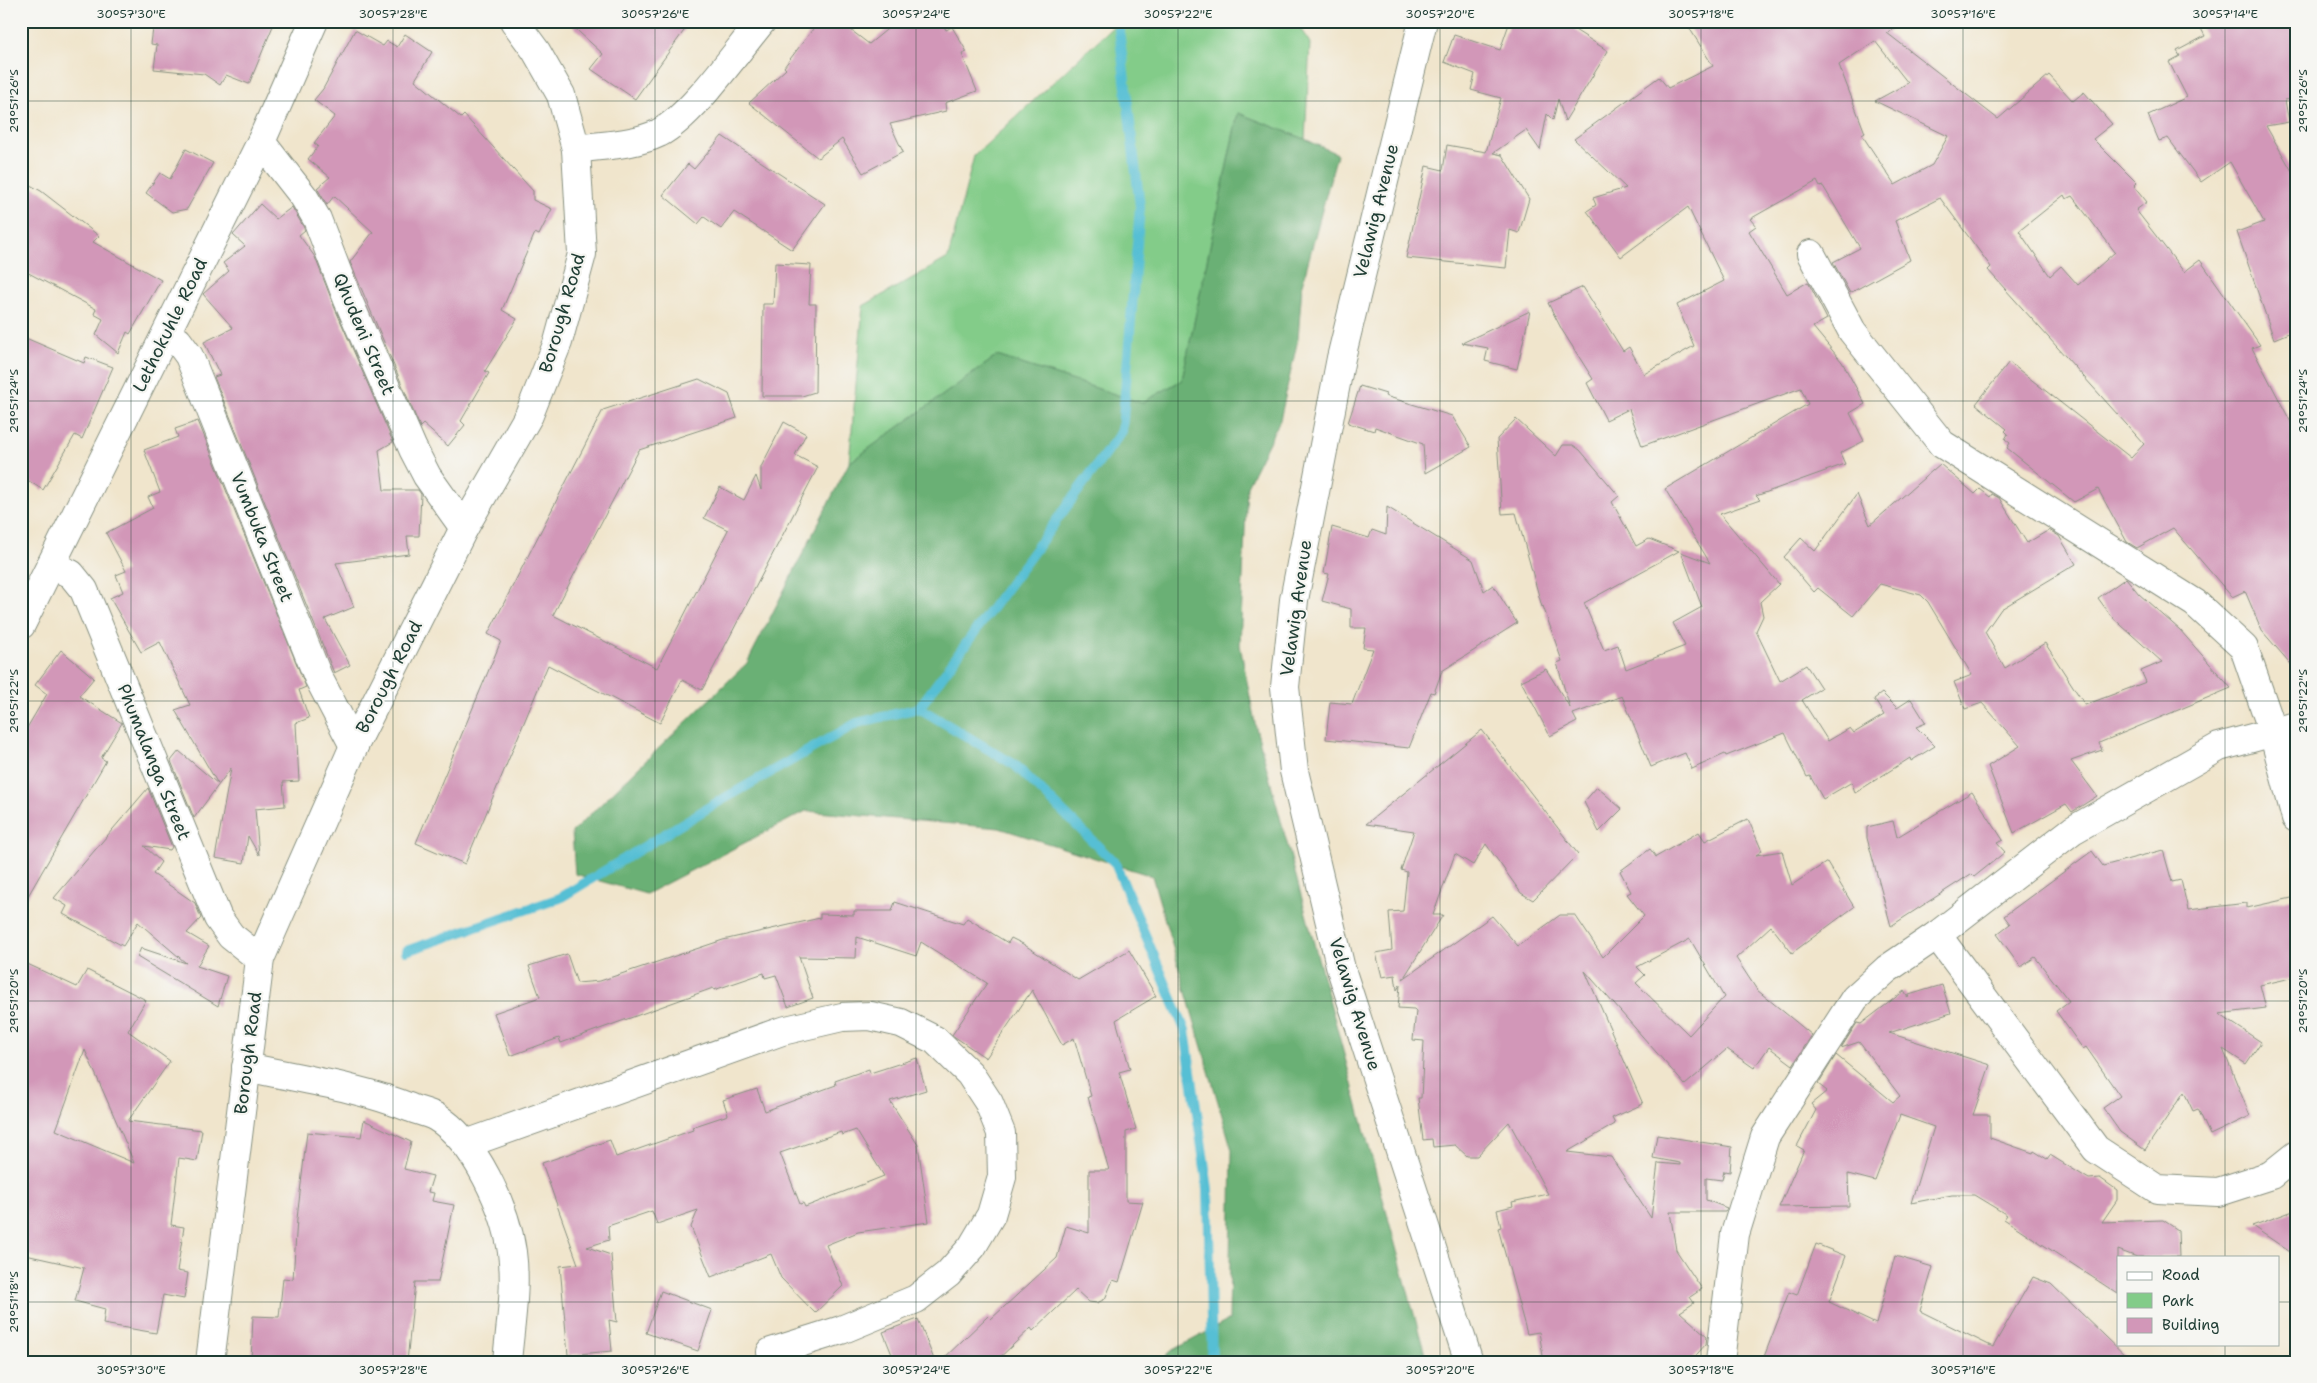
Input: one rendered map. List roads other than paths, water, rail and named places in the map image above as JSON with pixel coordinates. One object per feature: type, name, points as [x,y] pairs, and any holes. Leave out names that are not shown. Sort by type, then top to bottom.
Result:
[{"type":"street","name":"Lethokuhle Road","points":[[21,626],[261,142],[314,21]]},
{"type":"street","name":"Borough Road","points":[[210,1362],[260,960],[354,746],[464,528],[529,415],[558,342],[582,254],[576,149],[561,95],[536,51],[514,21]]},
{"type":"street","points":[[576,149],[640,139],[658,133],[674,124],[689,109],[762,21]]},
{"type":"street","name":"Velawig Avenue","points":[[1423,21],[1340,358],[1294,600],[1285,687],[1294,771],[1342,969],[1469,1362]]},
{"type":"street","name":"Qhudeni Street","points":[[261,142],[304,197],[317,219],[348,300],[413,449],[427,476],[464,528]]},
{"type":"street","points":[[1811,254],[1852,331],[1942,444],[2194,603],[2244,648],[2284,729],[2296,818]]},
{"type":"street","name":"Vumbuka Street","points":[[166,334],[178,341],[189,356],[318,677],[354,746]]},
{"type":"street","name":"Phumalanga Street","points":[[51,566],[71,574],[84,590],[218,918],[231,936],[260,960]]},
{"type":"street","points":[[1720,1362],[1735,1234],[1765,1137],[1855,998],[1887,969],[1937,935],[2073,830],[2219,747],[2284,729]]},
{"type":"street","points":[[1937,935],[2096,1149],[2157,1189],[2218,1192],[2271,1175],[2296,1156]]},
{"type":"street","points":[[466,1144],[782,1031],[842,1017],[870,1016],[901,1023],[935,1040],[970,1074],[989,1103],[1001,1134],[1002,1177],[991,1214],[972,1247],[948,1274],[916,1299],[841,1330],[770,1352]]},
{"type":"street","points":[[246,1067],[382,1096],[437,1118],[466,1144],[480,1165],[497,1199],[512,1252],[513,1301],[507,1362]]},
{"type":"waterway","points":[[1118,21],[1140,207],[1122,431],[919,708],[1015,765],[1115,863],[1185,1030],[1208,1189],[1212,1361]]},
{"type":"waterway","points":[[406,951],[560,898],[711,806],[857,723],[919,708]]}]
